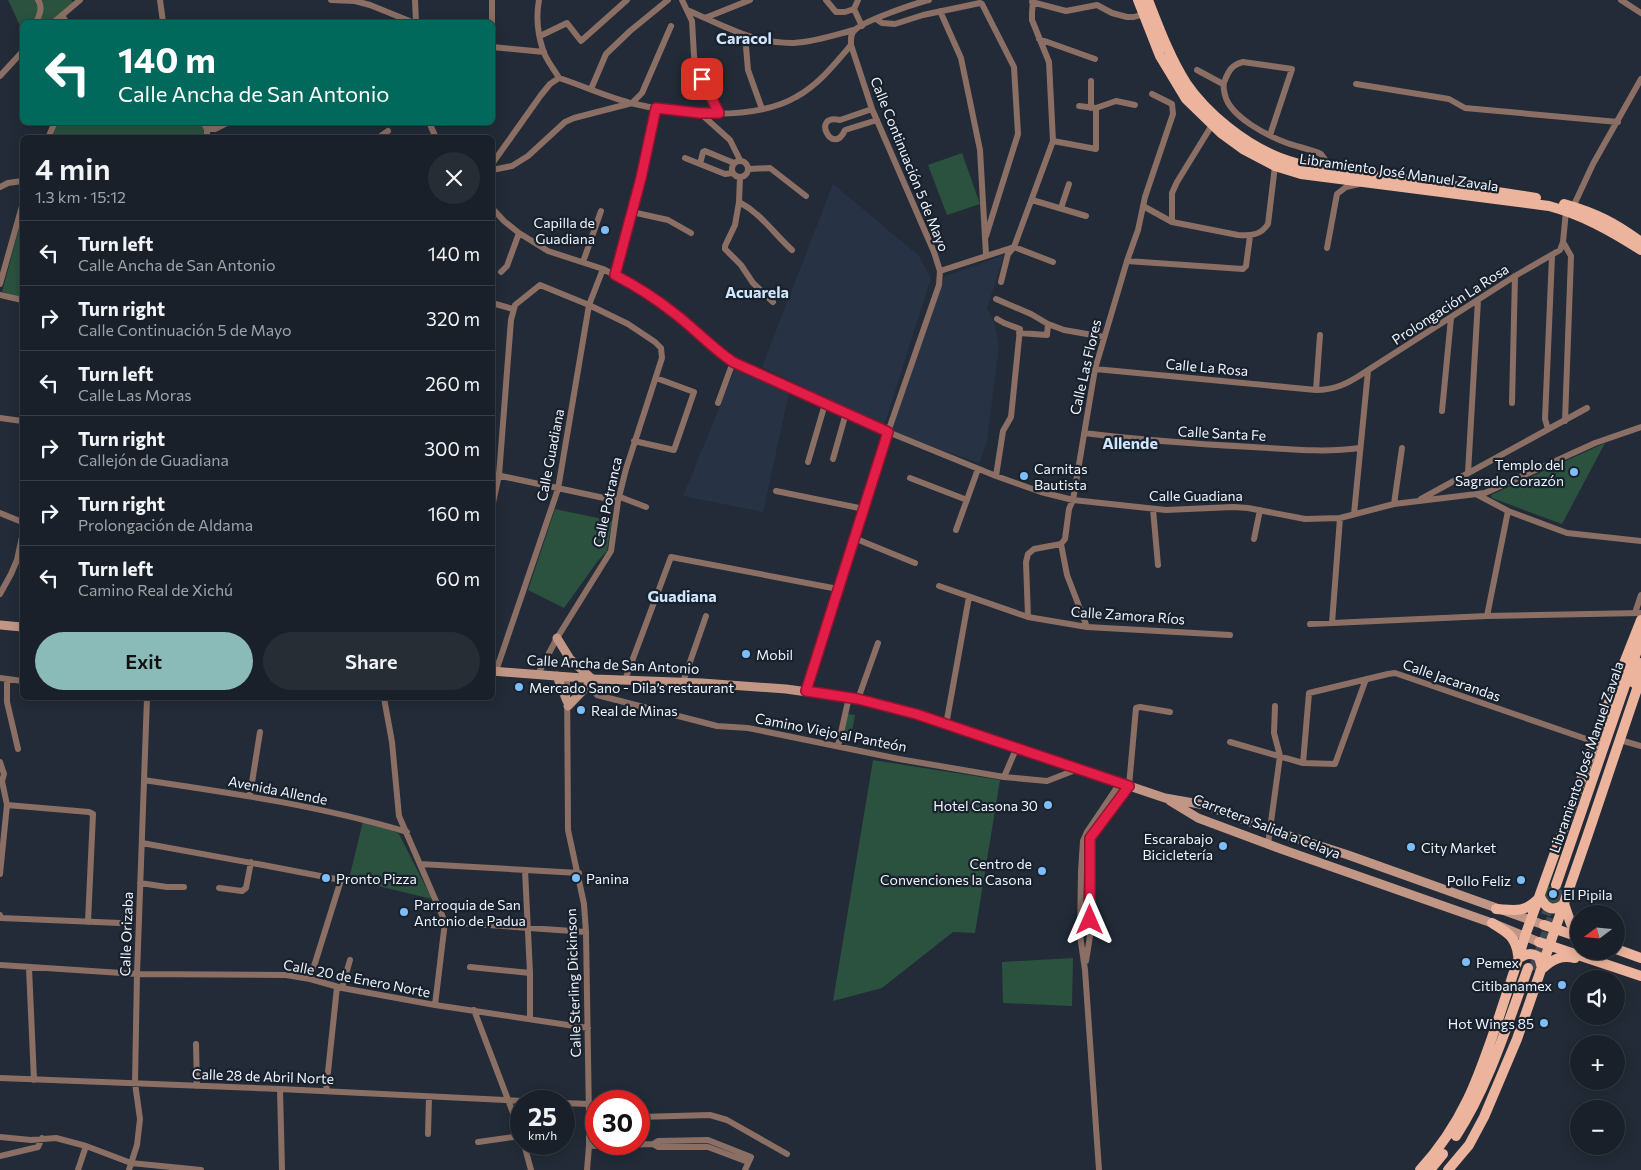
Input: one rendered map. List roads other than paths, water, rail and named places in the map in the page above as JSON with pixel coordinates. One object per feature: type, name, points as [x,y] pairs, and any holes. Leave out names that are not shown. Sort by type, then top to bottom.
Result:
[{"type":"main road","name":"Libramiento José Manuel Zavala","points":[[1138,0],[1160,56],[1186,99],[1212,125],[1243,149],[1275,166],[1301,174],[1587,210],[1604,218],[1641,242]]},
{"type":"main road","name":"Libramiento José Manuel Zavala","points":[[1148,0],[1186,84],[1217,118],[1236,134],[1259,148],[1280,158],[1327,170],[1549,200],[1598,224],[1641,250]]},
{"type":"main road","points":[[1420,1170],[1435,1154],[1451,1131],[1467,1103],[1484,1061],[1525,936],[1639,615]]},
{"type":"main road","points":[[0,625],[20,627]]},
{"type":"main road","points":[[556,638],[570,659],[593,679],[568,704],[557,676]]},
{"type":"main road","name":"Libramiento José Manuel Zavala","points":[[1641,639],[1560,886],[1641,663]]},
{"type":"main road","name":"Calle Ancha de San Antonio","points":[[495,671],[593,679],[683,682],[806,691],[854,698],[916,714],[1165,798]]},
{"type":"main road","points":[[1442,1170],[1456,1154],[1470,1132],[1490,1091],[1534,969],[1550,946],[1620,740],[1638,697],[1641,677]]},
{"type":"main road","name":"Carretera Salida a Celaya","points":[[1165,798],[1205,805],[1271,830],[1544,925]]},
{"type":"main road","name":"Carretera Salida a Celaya","points":[[1165,798],[1198,818],[1492,923],[1539,942]]},
{"type":"main road","points":[[1327,865],[1332,850]]},
{"type":"main road","points":[[1540,897],[1544,905],[1551,908],[1558,908],[1564,904]]},
{"type":"main road","points":[[1496,909],[1519,911],[1530,907],[1540,897]]},
{"type":"main road","points":[[1564,904],[1570,921]]},
{"type":"main road","points":[[1492,923],[1509,933],[1514,939],[1518,947],[1519,958]]},
{"type":"main road","points":[[1544,925],[1570,934]]},
{"type":"main road","points":[[1539,942],[1641,976]]},
{"type":"main road","points":[[1625,952],[1641,958]]},
{"type":"main road","points":[[1430,1170],[1452,1142],[1472,1109],[1539,957],[1532,953],[1525,954],[1519,958]]},
{"type":"main road","points":[[1448,1170],[1469,1145],[1505,1070],[1534,969],[1553,959],[1569,956],[1597,962]]},
{"type":"street","points":[[37,20],[41,6],[38,0]]},
{"type":"street","points":[[56,20],[80,0]]},
{"type":"street","points":[[160,0],[163,20]]},
{"type":"street","points":[[332,0],[370,3],[408,20]]},
{"type":"street","points":[[415,0],[416,20]]},
{"type":"street","points":[[492,0],[492,20]]},
{"type":"street","points":[[539,0],[540,36],[544,52],[559,78],[632,103],[700,113],[747,112],[782,103],[796,97],[823,76],[851,45],[851,37],[854,30]]},
{"type":"street","points":[[540,36],[567,23],[581,42],[627,0]]},
{"type":"street","points":[[591,89],[606,54],[630,31],[668,0]]},
{"type":"street","points":[[682,0],[692,21],[694,56],[697,70],[719,113]]},
{"type":"street","points":[[705,18],[750,0]]},
{"type":"street","points":[[826,0],[836,12],[854,9],[858,0]]},
{"type":"street","points":[[687,10],[722,26],[761,40],[794,43],[811,41],[854,30],[876,19],[930,0]]},
{"type":"street","points":[[1622,0],[1641,13]]},
{"type":"street","points":[[1001,282],[1008,254],[1014,248],[1053,141],[1049,62],[1032,20],[1033,1],[1066,11],[1097,6],[1126,17],[1144,14]]},
{"type":"street","points":[[876,19],[882,23],[895,24],[923,14],[977,3],[982,4],[1014,67],[1018,134],[986,236]]},
{"type":"street","points":[[854,9],[862,26]]},
{"type":"street","points":[[940,11],[961,58],[980,150],[986,255]]},
{"type":"street","points":[[62,15],[65,20]]},
{"type":"street","points":[[495,169],[512,166],[528,156],[565,122],[632,103],[642,93],[671,26]]},
{"type":"street","points":[[745,35],[748,70],[762,109]]},
{"type":"street","points":[[1040,39],[1095,59]]},
{"type":"street","name":"Calle Continuación 5 de Mayo","points":[[806,691],[888,432],[938,285],[940,271],[934,252],[876,120],[851,45]]},
{"type":"street","points":[[495,47],[544,52]]},
{"type":"street","points":[[0,76],[20,54]]},
{"type":"street","points":[[1270,135],[1292,69],[1243,62],[1236,64],[1229,70],[1223,84],[1226,100],[1239,116],[1251,126],[1270,135],[1289,144],[1321,154],[1326,160],[1327,170]]},
{"type":"street","points":[[1197,70],[1223,84]]},
{"type":"street","points":[[495,160],[540,95],[550,84],[559,78]]},
{"type":"street","points":[[1565,421],[1571,256],[1563,242],[1570,209],[1593,164],[1641,80]]},
{"type":"street","points":[[1053,141],[1096,149],[1091,81]]},
{"type":"street","points":[[1356,84],[1449,99],[1466,108],[1618,122]]},
{"type":"street","name":"Calle Las Flores","points":[[1061,544],[1065,539],[1069,510],[1073,500],[1095,369],[1138,230],[1143,206],[1173,114],[1172,104],[1152,94]]},
{"type":"street","points":[[1079,106],[1094,108],[1116,101],[1135,105]]},
{"type":"street","points":[[615,275],[641,178],[656,108]]},
{"type":"street","points":[[872,109],[840,120],[834,118],[829,120],[824,130],[827,136],[838,138],[844,130],[876,120]]},
{"type":"street","points":[[700,113],[730,140],[737,162]]},
{"type":"street","points":[[204,125],[207,135]]},
{"type":"street","points":[[206,129],[215,129],[223,125]]},
{"type":"street","points":[[1172,222],[1172,193],[1212,125]]},
{"type":"street","points":[[382,135],[388,131]]},
{"type":"street","points":[[700,164],[704,151],[737,162],[746,163],[749,169]]},
{"type":"street","points":[[685,158],[725,174],[733,173],[740,177],[746,175],[749,169]]},
{"type":"street","points":[[733,173],[732,169],[737,162]]},
{"type":"street","points":[[1143,206],[1172,222],[1250,236],[1258,234],[1268,224],[1275,166]]},
{"type":"street","points":[[749,169],[770,168],[806,196]]},
{"type":"street","points":[[740,177],[739,202],[735,225],[724,246],[754,283],[773,302]]},
{"type":"street","points":[[0,187],[8,183],[20,181]]},
{"type":"street","points":[[1328,248],[1337,194],[1346,187],[1367,182]]},
{"type":"street","points":[[1061,208],[1069,184]]},
{"type":"street","points":[[1032,200],[1086,216]]},
{"type":"street","points":[[739,202],[758,214],[780,240],[792,250]]},
{"type":"street","points":[[583,262],[601,210]]},
{"type":"street","name":"Calle Guadiana","points":[[495,211],[519,234],[548,251],[604,269],[637,287],[674,312],[733,362],[888,432],[978,469],[1041,492],[1073,500],[1154,509],[1188,510],[1233,507],[1305,519],[1340,518],[1394,504],[1476,494]]},
{"type":"street","points":[[632,212],[668,220],[691,233]]},
{"type":"street","points":[[0,284],[20,213]]},
{"type":"street","points":[[500,272],[507,266],[519,234]]},
{"type":"street","points":[[1127,261],[1243,269],[1246,266],[1250,236]]},
{"type":"street","name":"Prolongación La Rosa","points":[[1316,390],[1339,387],[1368,371],[1516,276],[1552,256],[1560,250],[1563,242]]},
{"type":"street","points":[[940,271],[986,255],[1014,248],[1053,262]]},
{"type":"street","points":[[1548,429],[1545,419],[1552,256]]},
{"type":"street","name":"Calle Guadiana","points":[[495,668],[558,489],[589,305],[604,269]]},
{"type":"street","points":[[1512,403],[1516,276]]},
{"type":"street","points":[[589,305],[540,285],[513,309],[496,475],[558,489],[619,499],[646,507]]},
{"type":"street","points":[[0,295],[20,300]]},
{"type":"street","points":[[996,300],[1032,314],[1048,324],[1064,330],[1104,337]]},
{"type":"street","points":[[1468,473],[1478,300]]},
{"type":"street","points":[[495,303],[513,309]]},
{"type":"street","name":"Calle Potranca","points":[[538,674],[556,638],[611,552],[619,499],[634,441],[662,358],[661,348],[655,342],[628,324],[589,305]]},
{"type":"street","points":[[1442,411],[1451,318]]},
{"type":"street","points":[[997,319],[1019,331],[1047,336],[1048,324]]},
{"type":"street","points":[[996,476],[1003,431],[1011,417],[1019,331]]},
{"type":"street","points":[[1316,390],[1320,335]]},
{"type":"street","points":[[718,403],[733,362]]},
{"type":"street","name":"Calle La Rosa","points":[[1095,369],[1316,390]]},
{"type":"street","points":[[1354,514],[1368,371]]},
{"type":"street","points":[[634,441],[674,450],[694,392],[656,378]]},
{"type":"street","points":[[808,462],[825,404]]},
{"type":"street","points":[[1418,501],[1587,408]]},
{"type":"street","points":[[833,459],[846,413]]},
{"type":"street","points":[[0,418],[20,421]]},
{"type":"street","points":[[1476,494],[1485,493],[1595,443],[1641,428]]},
{"type":"street","name":"Calle Santa Fe","points":[[1084,433],[1186,444],[1310,451],[1360,448]]},
{"type":"street","points":[[1394,504],[1402,448]]},
{"type":"street","points":[[956,530],[978,469]]},
{"type":"street","points":[[910,478],[967,500]]},
{"type":"street","points":[[776,491],[864,509]]},
{"type":"street","points":[[1476,494],[1508,511],[1567,533],[1641,541]]},
{"type":"street","points":[[1154,509],[1158,565]]},
{"type":"street","points":[[1254,540],[1260,510]]},
{"type":"street","points":[[1487,616],[1508,511]]},
{"type":"street","points":[[0,513],[20,521]]},
{"type":"street","points":[[1332,622],[1340,518]]},
{"type":"street","points":[[854,538],[916,563]]},
{"type":"street","points":[[1028,617],[1026,562],[1028,554],[1034,549],[1061,544],[1067,575],[1086,627]]},
{"type":"street","points":[[0,594],[12,574],[20,546]]},
{"type":"street","points":[[625,680],[671,557],[838,589]]},
{"type":"street","name":"Calle Zamora Ríos","points":[[939,586],[1028,617],[1086,627],[1230,634]]},
{"type":"street","points":[[1310,624],[1487,616],[1639,615],[1641,596]]},
{"type":"street","points":[[946,725],[970,597]]},
{"type":"street","points":[[683,682],[706,616]]},
{"type":"street","points":[[838,746],[854,698],[878,642]]},
{"type":"street","name":"Calle Jacarandas","points":[[1303,763],[1309,693],[1388,674],[1396,674],[1595,742]]},
{"type":"street","name":"Calle Sterling Dickinson","points":[[567,677],[568,830],[579,873],[584,904],[588,1090]]},
{"type":"street","points":[[18,749],[3,678],[20,681]]},
{"type":"street","name":"Camino Viejo al Panteón","points":[[593,679],[597,696],[717,726],[748,728],[899,759],[1004,777],[1047,781],[1078,769]]},
{"type":"street","points":[[1230,742],[1303,763],[1334,764],[1366,680]]},
{"type":"street","name":"Calle Orizaba","points":[[130,1167],[140,1130],[135,1083],[147,700]]},
{"type":"street","points":[[384,700],[392,742],[397,810],[400,822],[445,922],[435,1005]]},
{"type":"street","points":[[1268,844],[1280,756],[1274,733],[1275,706]]},
{"type":"street","points":[[1099,1170],[1085,970],[1090,936],[1090,838],[1124,784],[1136,708],[1170,712]]},
{"type":"street","points":[[250,795],[260,732]]},
{"type":"street","points":[[1620,740],[1641,746]]},
{"type":"street","points":[[1004,777],[1016,749]]},
{"type":"street","points":[[0,762],[4,774],[1,780],[6,805],[0,874]]},
{"type":"street","name":"Avenida Allende","points":[[144,780],[250,795],[367,820],[406,832]]},
{"type":"street","points":[[6,805],[90,812],[93,814],[88,922]]},
{"type":"street","points":[[142,843],[341,880],[310,979]]},
{"type":"street","points":[[219,888],[242,891],[246,888],[251,862]]},
{"type":"street","points":[[420,864],[579,873]]},
{"type":"street","points":[[525,870],[530,973],[530,1019]]},
{"type":"street","points":[[140,883],[167,887],[184,887]]},
{"type":"street","points":[[0,915],[1,918],[120,923]]},
{"type":"street","points":[[445,922],[586,932]]},
{"type":"street","points":[[326,1091],[340,987],[350,960]]},
{"type":"street","name":"Calle 20 de Enero Norte","points":[[0,966],[137,974],[286,975],[435,1005],[588,1028]]},
{"type":"street","points":[[470,967],[530,973]]},
{"type":"street","points":[[29,968],[34,1080]]},
{"type":"street","points":[[474,1010],[510,1106]]},
{"type":"street","points":[[196,1044],[197,1086]]},
{"type":"street","name":"Calle 28 de Abril Norte","points":[[0,1078],[326,1091],[508,1101]]},
{"type":"street","points":[[280,1089],[282,1170]]},
{"type":"street","points":[[428,1134],[429,1097]]},
{"type":"street","points":[[650,1117],[710,1115],[727,1120],[787,1154]]},
{"type":"street","points":[[0,1137],[30,1140],[56,1138],[86,1146],[130,1167],[201,1170]]},
{"type":"street","points":[[478,1142],[510,1137]]},
{"type":"street","points":[[0,1156],[38,1147],[42,1138]]},
{"type":"street","points":[[650,1144],[708,1143],[751,1156],[745,1170]]},
{"type":"street","points":[[78,1170],[86,1146]]},
{"type":"street","points":[[527,1155],[532,1170]]},
{"type":"street","name":"Calle Sterling Dickinson","points":[[587,1170],[588,1155]]},
{"type":"tunnel","points":[[1546,915],[1556,885]]},
{"type":"tunnel","points":[[1533,970],[1563,887]]},
{"type":"place","name":"Capilla de Guadiana","points":[[605,230]]},
{"type":"place","name":"Templo del Sagrado Corazón","points":[[1574,472]]},
{"type":"place","name":"Carnitas Bautista","points":[[1024,476]]},
{"type":"place","name":"Mobil","points":[[746,654]]},
{"type":"place","name":"Mercado Sano - Dila’s restaurant","points":[[519,687]]},
{"type":"place","name":"Real de Minas","points":[[581,710]]},
{"type":"place","name":"Hotel Casona 30","points":[[1048,805]]},
{"type":"place","name":"Escarabajo Bicicletería","points":[[1223,846]]},
{"type":"place","name":"City Market","points":[[1411,847]]},
{"type":"place","name":"Centro de Convenciones la Casona","points":[[1042,871]]},
{"type":"place","name":"Pronto Pizza","points":[[326,878]]},
{"type":"place","name":"Panina","points":[[576,878]]},
{"type":"place","name":"Pollo Feliz","points":[[1521,880]]},
{"type":"place","name":"El Pipila","points":[[1553,894]]},
{"type":"place","name":"Parroquia de San Antonio de Padua","points":[[404,912]]},
{"type":"place","name":"Pemex","points":[[1466,962]]},
{"type":"place","name":"Citibanamex","points":[[1562,985]]},
{"type":"place","name":"Hot Wings 85","points":[[1544,1023]]},
{"type":"district","name":"Caracol","points":[[744,37]]},
{"type":"district","name":"Acuarela","points":[[757,291]]},
{"type":"district","name":"Allende","points":[[1130,442]]},
{"type":"district","name":"Guadiana","points":[[682,595]]}]
